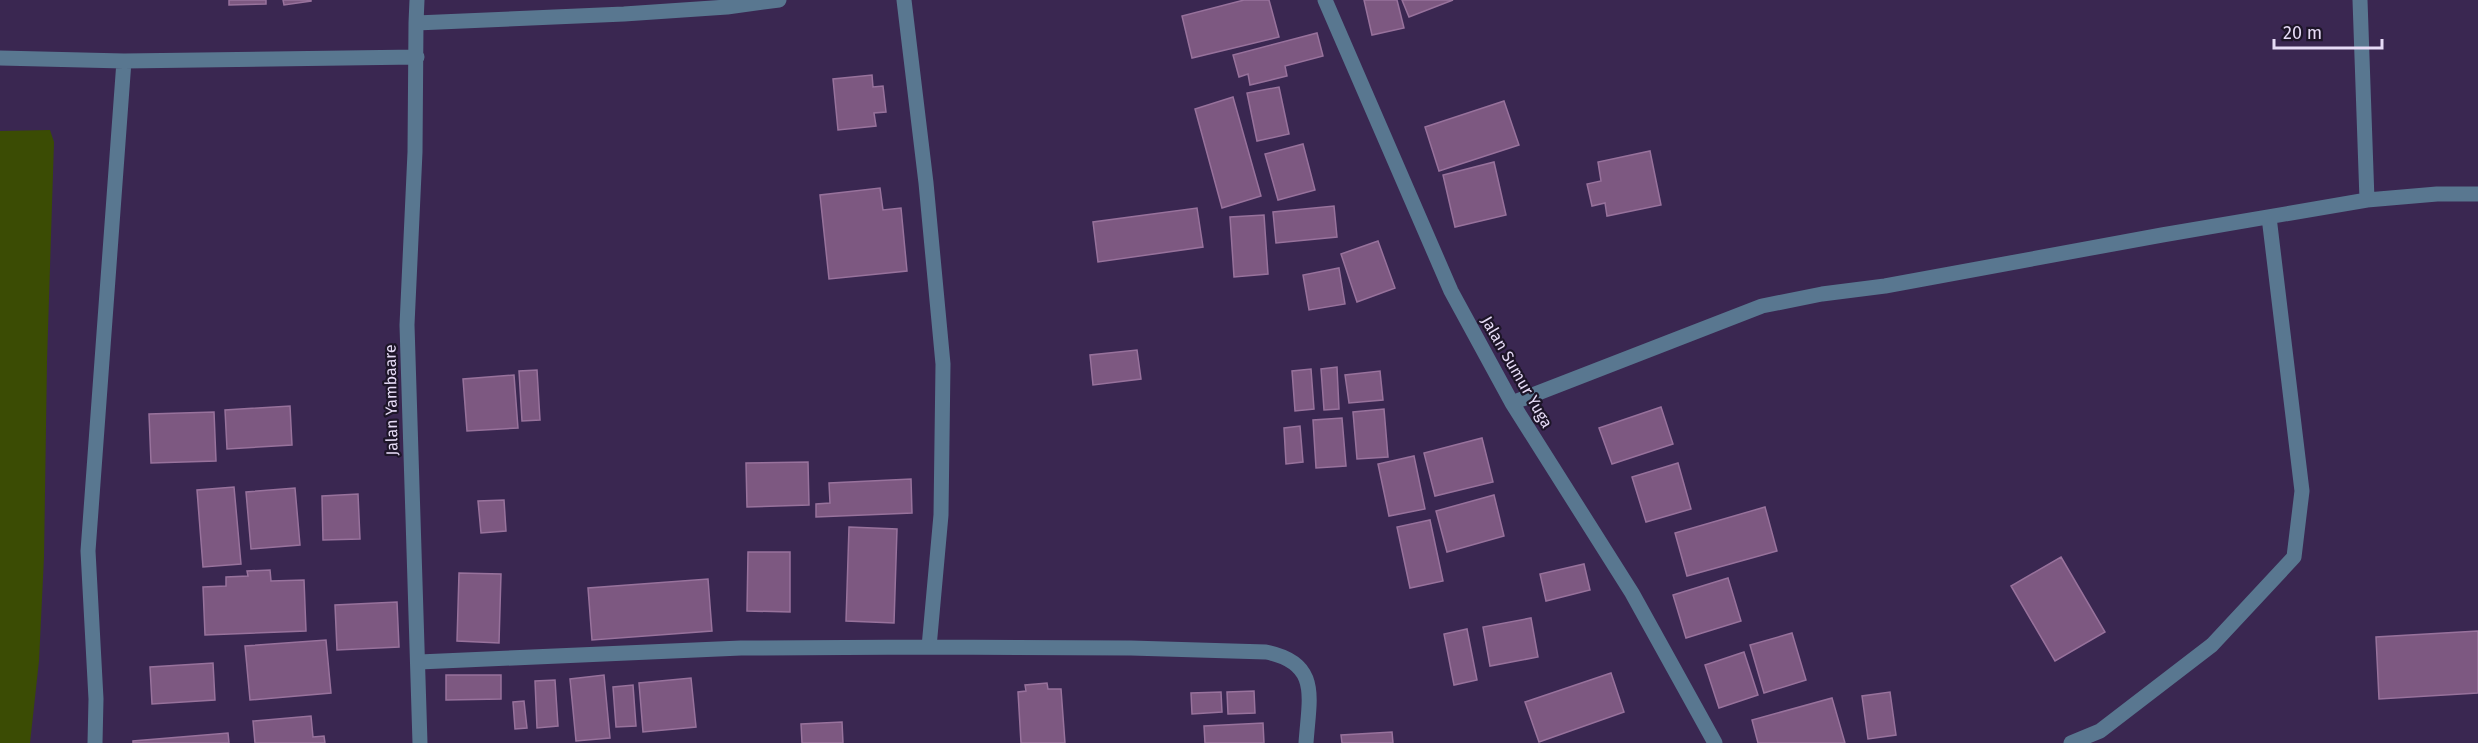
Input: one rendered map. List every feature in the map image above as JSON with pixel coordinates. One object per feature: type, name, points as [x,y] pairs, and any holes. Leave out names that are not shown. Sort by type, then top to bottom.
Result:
[{"type":"street","name":"Jalan Yambaare","points":[[417,0],[415,152],[407,325],[420,743]]},
{"type":"street","points":[[416,23],[624,14],[727,7],[779,0]]},
{"type":"street","points":[[904,0],[926,183],[943,364],[941,515],[929,647]]},
{"type":"street","name":"Jalan Sumur Yuga","points":[[1325,0],[1451,291],[1512,403],[1632,593],[1715,743]]},
{"type":"street","points":[[2360,0],[2367,200]]},
{"type":"street","points":[[0,58],[124,61],[417,57]]},
{"type":"street","points":[[95,743],[96,699],[88,551],[124,61]]},
{"type":"street","points":[[1512,403],[1762,306],[2367,200],[2437,194],[2478,194]]},
{"type":"street","points":[[2071,743],[2100,731],[2212,645],[2294,557],[2302,490],[2269,217]]},
{"type":"street","points":[[419,662],[741,648],[1131,648],[1266,652],[1283,656],[1303,671],[1308,681],[1310,690],[1306,743]]},
{"type":"green space","points":[[50,130],[54,142],[44,557],[39,661],[30,743],[0,743],[0,131]]},
{"type":"building","points":[[229,0],[266,0],[266,4],[229,5]]},
{"type":"building","points":[[283,0],[311,0],[311,1],[284,5]]},
{"type":"building","points":[[1244,0],[1269,0],[1279,37],[1192,58],[1182,16]]},
{"type":"building","points":[[1364,0],[1397,0],[1404,28],[1372,35]]},
{"type":"building","points":[[1402,0],[1453,0],[1409,17]]},
{"type":"building","points":[[1317,33],[1323,56],[1285,66],[1287,76],[1250,85],[1248,74],[1239,77],[1233,55]]},
{"type":"building","points":[[872,75],[873,87],[883,86],[886,112],[874,113],[876,126],[838,130],[833,79]]},
{"type":"building","points":[[1279,87],[1289,134],[1257,141],[1247,93]]},
{"type":"building","points":[[1233,97],[1261,196],[1222,208],[1195,109]]},
{"type":"building","points":[[1504,101],[1519,145],[1439,171],[1425,127]]},
{"type":"building","points":[[1303,144],[1315,190],[1278,200],[1265,154]]},
{"type":"building","points":[[1650,151],[1661,205],[1607,216],[1605,203],[1592,206],[1587,184],[1601,181],[1598,162]]},
{"type":"building","points":[[1494,162],[1506,215],[1455,227],[1443,175]]},
{"type":"building","points":[[880,188],[883,210],[901,208],[907,271],[829,279],[820,195]]},
{"type":"building","points":[[1334,206],[1337,237],[1276,243],[1273,212]]},
{"type":"building","points":[[1197,208],[1203,247],[1098,262],[1093,222]]},
{"type":"building","points":[[1264,215],[1268,274],[1234,277],[1230,217]]},
{"type":"building","points":[[1378,241],[1395,288],[1357,302],[1341,254]]},
{"type":"building","points":[[1339,268],[1345,304],[1309,310],[1303,275]]},
{"type":"building","points":[[1137,350],[1141,379],[1093,385],[1090,355]]},
{"type":"building","points":[[1337,367],[1339,409],[1324,410],[1321,369]]},
{"type":"building","points":[[1311,369],[1314,409],[1295,411],[1292,371]]},
{"type":"building","points":[[537,370],[540,420],[522,421],[519,371]]},
{"type":"building","points":[[1380,371],[1383,400],[1349,403],[1345,375]]},
{"type":"building","points":[[514,375],[518,428],[467,431],[463,379]]},
{"type":"building","points":[[290,406],[292,445],[227,449],[225,410]]},
{"type":"building","points":[[1661,407],[1673,444],[1612,464],[1599,428]]},
{"type":"building","points":[[1384,409],[1388,457],[1357,459],[1353,412]]},
{"type":"building","points":[[214,412],[216,461],[151,463],[149,414]]},
{"type":"building","points":[[1342,418],[1346,466],[1316,468],[1313,420]]},
{"type":"building","points":[[1300,426],[1303,462],[1286,464],[1284,428]]},
{"type":"building","points":[[1482,438],[1493,482],[1435,496],[1424,453]]},
{"type":"building","points":[[1414,456],[1425,509],[1389,516],[1378,464]]},
{"type":"building","points":[[808,462],[809,505],[747,507],[746,463]]},
{"type":"building","points":[[1678,463],[1691,509],[1646,522],[1632,477]]},
{"type":"building","points":[[911,479],[912,513],[816,517],[816,504],[830,503],[829,483]]},
{"type":"building","points":[[234,487],[241,564],[203,567],[197,490]]},
{"type":"building","points":[[295,488],[300,545],[251,549],[246,492]]},
{"type":"building","points":[[358,494],[360,539],[323,540],[322,496]]},
{"type":"building","points":[[1494,495],[1504,536],[1447,552],[1436,511]]},
{"type":"building","points":[[504,500],[506,531],[481,533],[478,501]]},
{"type":"building","points":[[1765,507],[1777,551],[1687,576],[1675,533]]},
{"type":"building","points":[[1430,520],[1443,581],[1410,588],[1397,527]]},
{"type":"building","points":[[849,527],[897,529],[894,623],[846,621]]},
{"type":"building","points":[[748,552],[790,552],[790,612],[747,611]]},
{"type":"building","points":[[2061,557],[2105,632],[2055,661],[2011,586]]},
{"type":"building","points":[[1584,564],[1590,590],[1546,601],[1540,574]]},
{"type":"building","points":[[270,570],[271,581],[304,580],[306,631],[205,635],[203,587],[226,586],[226,577],[248,576],[247,571]]},
{"type":"building","points":[[459,573],[501,574],[499,643],[457,641]]},
{"type":"building","points":[[1728,578],[1741,621],[1686,638],[1673,595]]},
{"type":"building","points":[[708,579],[712,631],[592,640],[588,588]]},
{"type":"building","points":[[397,602],[399,647],[337,650],[335,605]]},
{"type":"building","points":[[1531,618],[1538,657],[1490,666],[1483,627]]},
{"type":"building","points":[[1467,629],[1477,680],[1454,685],[1444,634]]},
{"type":"building","points":[[2478,631],[2478,693],[2379,699],[2376,637]]},
{"type":"building","points":[[1792,633],[1806,680],[1764,693],[1750,645]]},
{"type":"building","points":[[326,640],[331,693],[250,700],[245,646]]},
{"type":"building","points":[[1744,652],[1758,695],[1719,708],[1705,665]]},
{"type":"building","points":[[213,663],[215,700],[152,704],[150,667]]},
{"type":"building","points":[[1611,673],[1624,712],[1539,742],[1525,702]]},
{"type":"building","points":[[446,675],[501,675],[501,699],[446,700]]},
{"type":"building","points":[[604,675],[610,738],[576,741],[570,679]]},
{"type":"building","points":[[691,678],[696,727],[643,732],[639,683]]},
{"type":"building","points":[[555,680],[558,726],[537,728],[535,681]]},
{"type":"building","points":[[1047,683],[1048,689],[1061,689],[1065,743],[1021,743],[1018,692],[1026,691],[1025,685]]},
{"type":"building","points":[[633,685],[636,726],[616,727],[613,687]]},
{"type":"building","points":[[1254,691],[1255,713],[1228,714],[1227,692]]},
{"type":"building","points":[[1221,692],[1222,712],[1192,714],[1191,693]]},
{"type":"building","points":[[1890,692],[1896,735],[1868,739],[1862,696]]},
{"type":"building","points":[[1832,698],[1845,743],[1758,743],[1752,720]]},
{"type":"building","points":[[524,701],[527,728],[515,729],[513,702]]},
{"type":"building","points":[[311,716],[313,737],[324,736],[325,743],[255,743],[253,721]]},
{"type":"building","points":[[842,722],[843,743],[802,743],[801,724]]},
{"type":"building","points":[[1263,723],[1264,743],[1205,743],[1204,726]]},
{"type":"building","points":[[1392,732],[1393,743],[1342,743],[1341,735]]},
{"type":"building","points":[[228,733],[229,743],[133,743],[133,741]]}]
